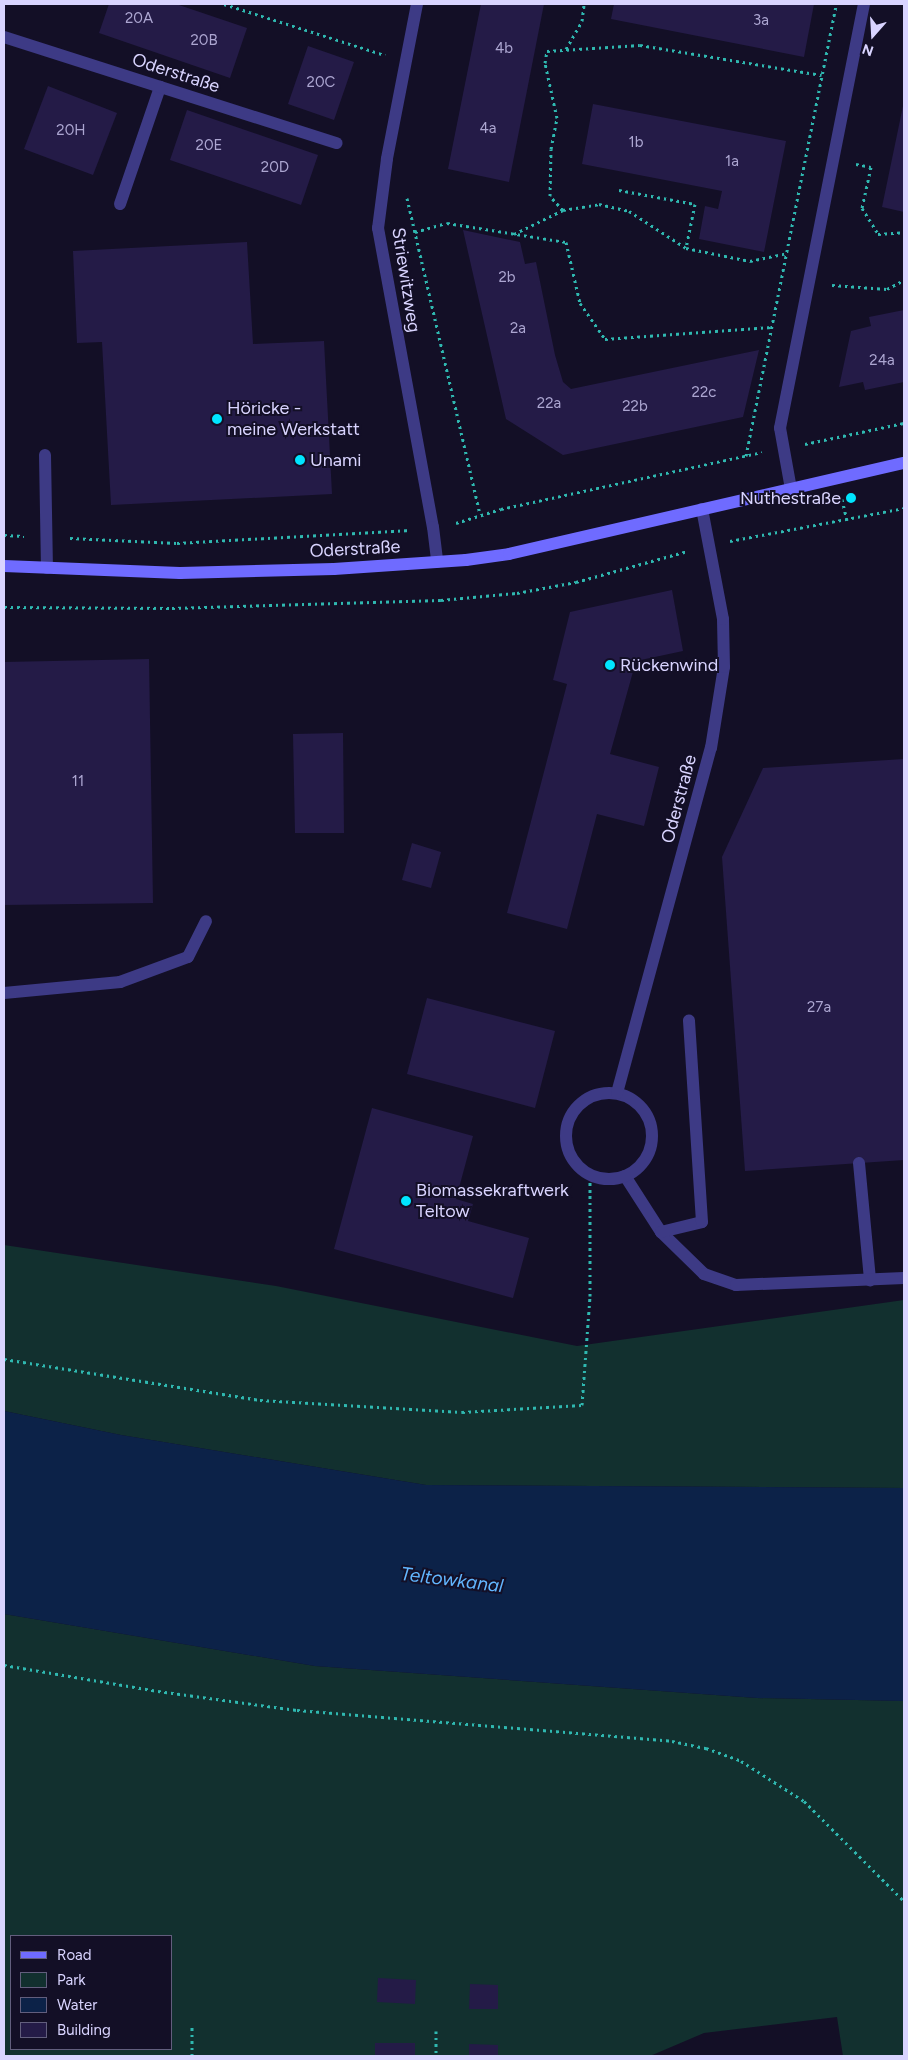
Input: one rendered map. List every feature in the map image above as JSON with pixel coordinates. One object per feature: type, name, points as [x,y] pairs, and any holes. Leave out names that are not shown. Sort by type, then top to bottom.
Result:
[{"type":"main road","name":"Oderstraße","points":[[4,566],[180,573],[334,569],[437,562],[509,554],[904,463]]},
{"type":"street","name":"Striewitzweg","points":[[417,4],[387,159],[378,228],[433,527],[437,562]]},
{"type":"street","points":[[791,489],[780,428],[864,4]]},
{"type":"street","name":"Oderstraße","points":[[4,37],[337,143]]},
{"type":"street","points":[[120,204],[160,87]]},
{"type":"street","points":[[45,455],[48,538],[47,568]]},
{"type":"street","name":"Oderstraße","points":[[617,1093],[711,748],[724,667],[723,619],[702,509]]},
{"type":"street","points":[[4,993],[120,982],[188,957],[206,921]]},
{"type":"street","points":[[661,1232],[702,1222],[690,1020]]},
{"type":"street","points":[[600,1093],[617,1093],[633,1100],[648,1116],[652,1131],[648,1154],[634,1172],[625,1176],[607,1179],[590,1175],[571,1157],[566,1144],[566,1131],[571,1114],[586,1099],[600,1093]]},
{"type":"street","points":[[859,1163],[870,1280]]},
{"type":"street","points":[[625,1176],[661,1232],[704,1274],[736,1285],[904,1278]]},
{"type":"path","points":[[224,4],[405,62]]},
{"type":"path","points":[[565,50],[582,21],[584,4]]},
{"type":"path","points":[[746,456],[836,4]]},
{"type":"path","points":[[563,210],[550,196],[551,149],[557,118],[545,63],[547,51],[640,45],[822,75]]},
{"type":"path","points":[[856,164],[870,167],[862,208],[878,234],[904,232]]},
{"type":"path","points":[[405,190],[480,514],[904,423]]},
{"type":"path","points":[[619,190],[695,204],[686,248]]},
{"type":"path","points":[[514,235],[563,210],[599,204],[629,211],[686,248],[750,261],[787,253]]},
{"type":"path","points":[[415,232],[447,224],[566,242],[580,303],[605,339],[772,327]]},
{"type":"path","points":[[831,285],[887,289],[904,280]]},
{"type":"path","points":[[842,499],[847,520]]},
{"type":"path","points":[[4,535],[177,543],[433,527]]},
{"type":"path","points":[[4,608],[172,608],[441,600],[517,593]]},
{"type":"path","points":[[4,1359],[260,1400],[462,1412],[582,1405],[590,1296],[590,1175]]},
{"type":"path","points":[[4,1665],[297,1710],[635,1737],[706,1748],[741,1761],[804,1802],[904,1901]]},
{"type":"path","points":[[192,2025],[192,2056]]},
{"type":"path","points":[[436,2031],[436,2056]]},
{"type":"green space","points":[[4,1245],[276,1286],[577,1346],[904,1300],[904,1488],[426,1485],[121,1435],[4,1411]]},
{"type":"green space","points":[[4,1614],[315,1666],[757,1698],[904,1701],[904,2056],[843,2056],[837,2017],[704,2033],[650,2056],[4,2056]]},
{"type":"water","name":"Teltowkanal","points":[[4,1411],[121,1435],[426,1485],[904,1488],[904,1701],[757,1698],[315,1666],[4,1614]]},
{"type":"building","points":[[109,4],[176,4],[247,28],[230,78],[99,33]]},
{"type":"building","points":[[481,4],[544,4],[509,182],[448,169]]},
{"type":"building","points":[[614,4],[814,4],[804,57],[611,19]]},
{"type":"building","points":[[308,46],[354,62],[334,120],[288,104]]},
{"type":"building","points":[[48,86],[117,113],[93,175],[24,149]]},
{"type":"building","points":[[593,104],[786,141],[764,252],[699,239],[705,206],[718,209],[722,191],[582,164]]},
{"type":"building","points":[[904,106],[904,212],[882,207]]},
{"type":"building","points":[[187,110],[318,155],[301,205],[170,160]]},
{"type":"building","points":[[463,230],[520,242],[525,264],[536,262],[555,355],[563,382],[571,389],[759,350],[743,417],[563,455],[506,419]]},
{"type":"building","name":"Höricke - meine Werkstatt","points":[[247,242],[253,344],[324,341],[332,494],[111,505],[102,342],[77,343],[73,251]]},
{"type":"building","points":[[904,310],[904,382],[865,390],[863,382],[839,387],[851,331],[871,326],[869,317]]},
{"type":"building","points":[[672,590],[683,651],[636,661],[610,754],[659,767],[644,826],[597,814],[567,929],[507,913],[567,684],[553,680],[570,612]]},
{"type":"building","points":[[149,659],[153,903],[4,905],[4,662]]},
{"type":"building","points":[[343,733],[344,833],[295,833],[293,734]]},
{"type":"building","points":[[904,759],[904,1160],[745,1171],[722,857],[763,768]]},
{"type":"building","points":[[412,843],[441,852],[431,888],[402,880]]},
{"type":"building","points":[[427,998],[555,1031],[535,1108],[407,1074]]},
{"type":"building","name":"Biomassekraftwerk Teltow","points":[[372,1108],[473,1136],[456,1199],[473,1204],[468,1221],[529,1238],[513,1298],[334,1249]]},
{"type":"building","points":[[378,1978],[416,1980],[415,2004],[377,2002]]},
{"type":"building","points":[[470,1984],[498,1985],[498,2009],[469,2009]]},
{"type":"building","points":[[375,2043],[415,2043],[415,2056],[375,2056]]},
{"type":"building","points":[[469,2044],[498,2045],[498,2056],[469,2056]]},
{"type":"place","name":"Höricke - meine Werkstatt","points":[[217,419]]},
{"type":"place","name":"Unami","points":[[300,460]]},
{"type":"place","name":"Nuthestraße","points":[[851,498]]},
{"type":"place","name":"Rückenwind","points":[[610,665]]},
{"type":"place","name":"Biomassekraftwerk Teltow","points":[[406,1201]]}]
